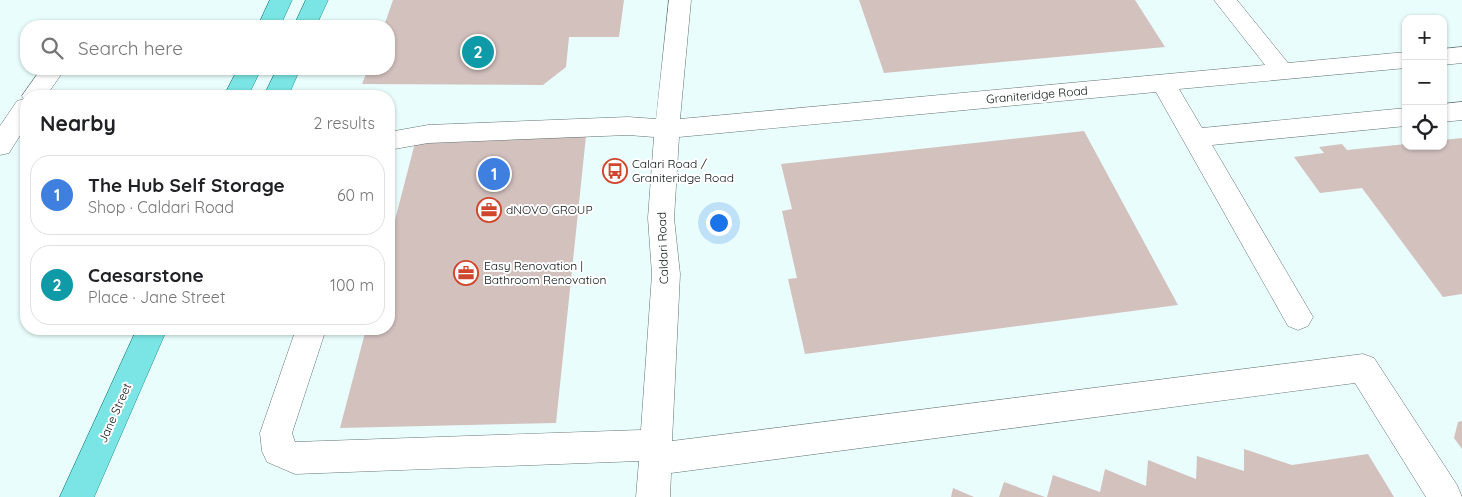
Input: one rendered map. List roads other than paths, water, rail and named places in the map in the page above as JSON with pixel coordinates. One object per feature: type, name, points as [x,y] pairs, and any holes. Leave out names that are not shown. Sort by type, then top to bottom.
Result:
[{"type":"main road","points":[[272,20],[281,0]]},
{"type":"main road","points":[[309,20],[317,0]]},
{"type":"main road","points":[[239,90],[247,75]]},
{"type":"main road","points":[[279,90],[285,75]]},
{"type":"main road","name":"Jane Street","points":[[77,497],[149,335]]},
{"type":"street","name":"Caldari Road","points":[[653,497],[666,274],[661,218],[667,129],[680,0]]},
{"type":"street","points":[[1225,0],[1283,72]]},
{"type":"street","points":[[1447,57],[1462,55]]},
{"type":"street","name":"Graniteridge Road","points":[[395,140],[428,134],[628,126],[667,129],[1402,60]]},
{"type":"street","points":[[38,90],[49,75]]},
{"type":"street","points":[[1164,84],[1298,317]]},
{"type":"street","points":[[0,107],[20,107]]},
{"type":"street","points":[[1447,113],[1462,111]]},
{"type":"street","points":[[0,146],[20,116]]},
{"type":"street","points":[[1195,138],[1402,117]]},
{"type":"street","points":[[308,335],[276,433],[278,451],[295,458],[655,452],[1363,368],[1445,497]]},
{"type":"place","name":"Caesarstone","points":[[478,52]]},
{"type":"place","name":"Calari Road / Graniteridge Road","points":[[615,171]]},
{"type":"place","name":"The Hub Self Storage","points":[[494,174]]},
{"type":"place","name":"dNOVO GROUP","points":[[489,210]]},
{"type":"place","name":"Easy Renovation | Bathroom Renovation","points":[[466,273]]}]
